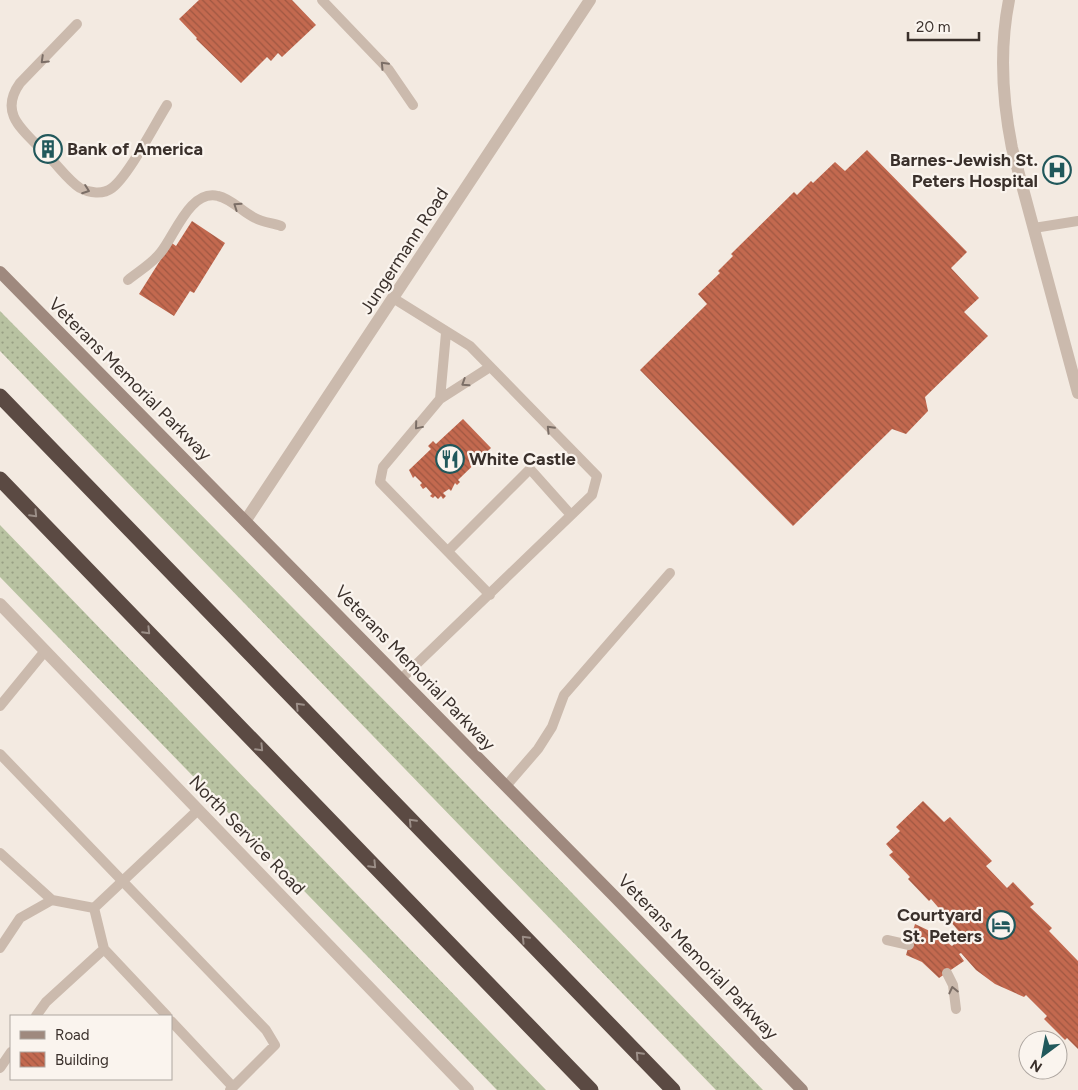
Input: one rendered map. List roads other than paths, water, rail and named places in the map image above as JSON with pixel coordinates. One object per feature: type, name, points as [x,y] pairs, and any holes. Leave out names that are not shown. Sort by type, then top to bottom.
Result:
[{"type":"highway","points":[[0,396],[673,1090]]},
{"type":"highway","points":[[0,479],[591,1090]]},
{"type":"main road","name":"Veterans Memorial Parkway","points":[[0,272],[246,520],[802,1090]]},
{"type":"street","name":"Jungermann Road","points":[[246,520],[590,0]]},
{"type":"street","points":[[1010,0],[1003,52],[1006,114],[1078,393]]},
{"type":"street","name":"North Service Road","points":[[0,604],[468,1090]]},
{"type":"lane","points":[[322,0],[390,70],[413,105]]},
{"type":"lane","points":[[39,147],[18,126],[12,115],[9,103],[20,83],[60,45],[77,24]]},
{"type":"lane","points":[[50,158],[78,187],[91,192],[101,192],[111,188],[122,177],[167,105]]},
{"type":"lane","points":[[128,280],[160,253],[187,212],[196,201],[206,196],[217,196],[228,200],[255,218],[280,226]]},
{"type":"lane","points":[[1034,228],[1078,221]]},
{"type":"lane","points":[[393,298],[446,333],[470,346],[597,476],[592,495],[401,679]]},
{"type":"lane","points":[[440,399],[446,333]]},
{"type":"lane","points":[[490,367],[440,399],[383,467],[380,482],[490,595]]},
{"type":"lane","points":[[448,551],[530,469],[571,515]]},
{"type":"lane","points":[[506,786],[538,749],[552,727],[564,695],[670,573]]},
{"type":"lane","points":[[0,706],[45,651]]},
{"type":"lane","points":[[0,754],[266,1030],[274,1045],[231,1088],[172,1022]]},
{"type":"lane","points":[[94,908],[198,810]]},
{"type":"lane","points":[[0,853],[52,900],[94,908]]},
{"type":"lane","points":[[0,948],[20,918],[52,900]]},
{"type":"lane","points":[[94,908],[104,949],[166,1015]]},
{"type":"lane","points":[[887,940],[909,945]]},
{"type":"lane","points":[[37,1015],[46,1002],[104,949]]},
{"type":"lane","points":[[947,973],[953,985],[956,1009]]},
{"type":"lane","points":[[0,1068],[10,1053]]},
{"type":"place","name":"Bank of America","points":[[48,149]]},
{"type":"place","name":"Barnes-Jewish St. Peters Hospital","points":[[1057,170]]},
{"type":"place","name":"White Castle","points":[[450,459]]},
{"type":"place","name":"Courtyard St. Peters","points":[[1001,925]]}]
